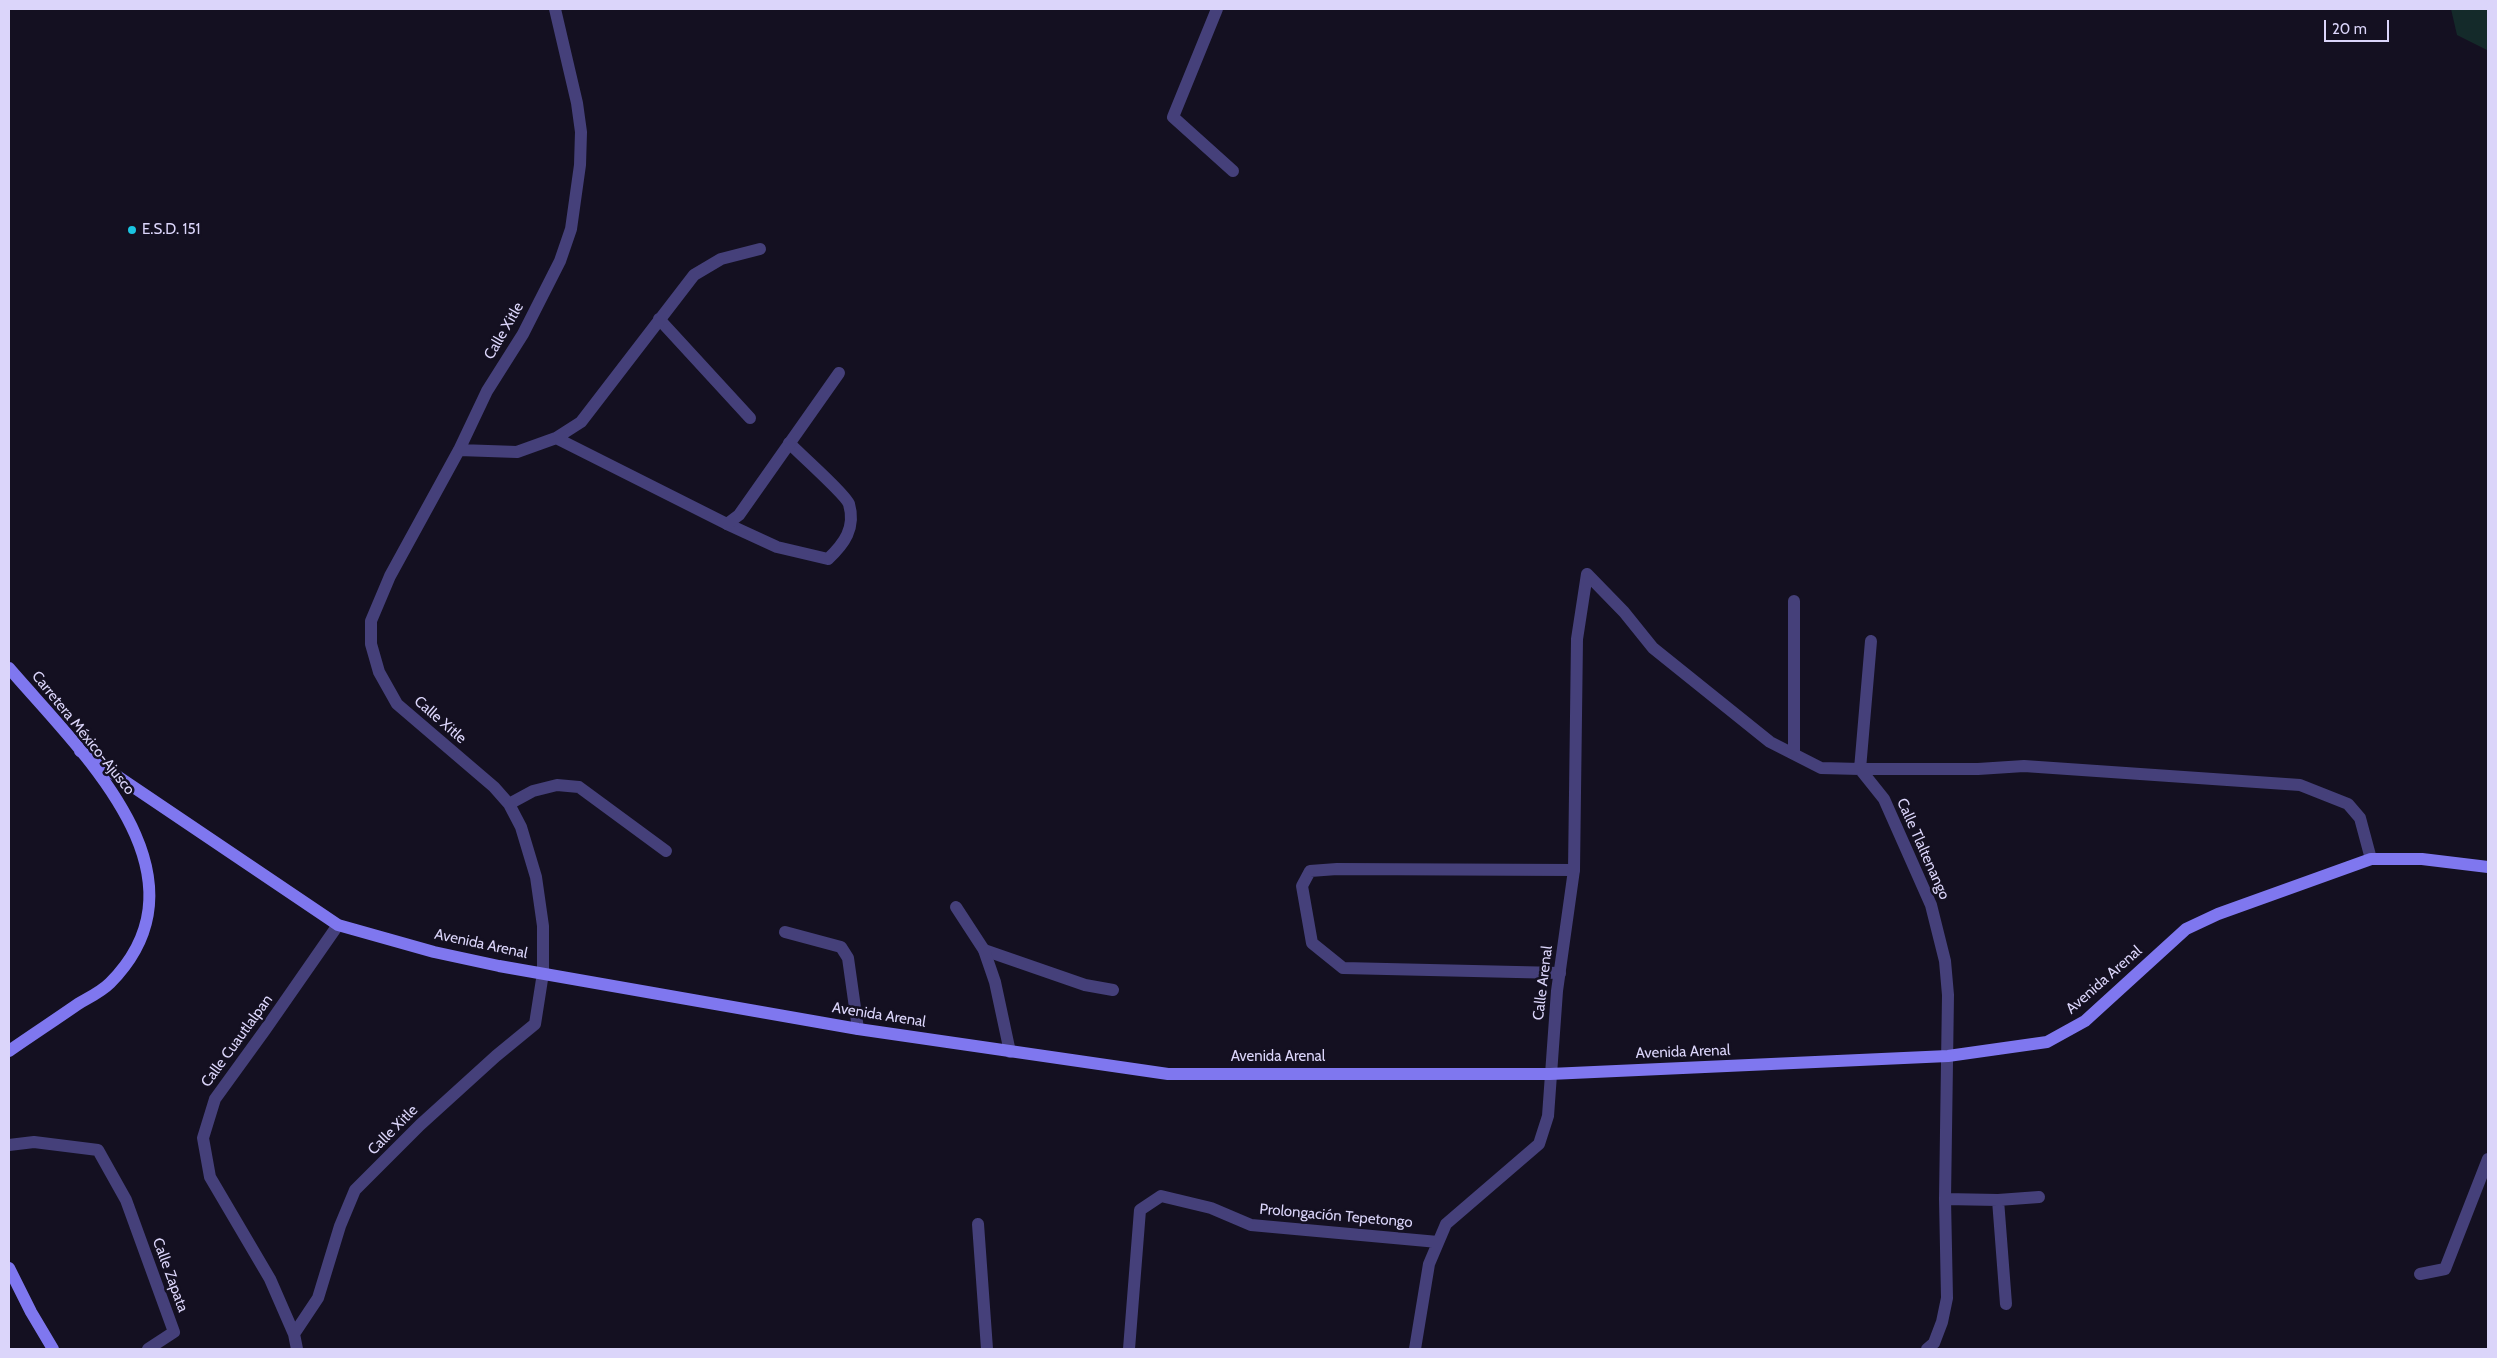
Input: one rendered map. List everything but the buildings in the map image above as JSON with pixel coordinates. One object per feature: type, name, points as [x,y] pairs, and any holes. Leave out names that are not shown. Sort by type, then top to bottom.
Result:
[{"type":"street","name":"Calle Xitle","points":[[294,1334],[318,1298],[340,1226],[355,1190],[420,1125],[496,1056],[535,1024],[543,973],[543,926],[536,877],[521,827],[509,804],[494,787],[397,704],[379,672],[371,644],[371,621],[377,603],[487,392],[523,334],[560,261],[571,229],[580,166],[581,132],[577,102],[555,9]]},
{"type":"street","points":[[1217,9],[1173,117],[1233,171]]},
{"type":"street","points":[[458,450],[517,452],[556,438],[581,422],[694,275],[721,259],[760,249]]},
{"type":"street","points":[[659,319],[750,418]]},
{"type":"street","points":[[727,524],[739,515],[839,373]]},
{"type":"street","points":[[556,438],[777,547],[828,559],[844,545],[851,522],[849,503],[789,443]]},
{"type":"street","name":"Calle Arenal","points":[[1416,1349],[1429,1264],[1446,1224],[1539,1144],[1548,1116],[1550,1074],[1560,973],[1574,870],[1577,639],[1587,574],[1624,612],[1654,648],[1770,742],[1794,753]]},
{"type":"street","points":[[1794,601],[1794,753],[1821,768],[1978,769],[2024,766],[2300,785],[2348,804],[2360,818],[2371,860]]},
{"type":"street","points":[[1860,769],[1871,641]]},
{"type":"street","name":"Carretera México-Ajusco","points":[[9,668],[80,751],[123,809],[143,850],[150,883],[148,920],[133,956],[108,984],[9,1051]]},
{"type":"street","name":"Avenida Arenal","points":[[80,751],[338,925],[434,952],[543,973],[858,1028],[1168,1074],[1550,1074],[1948,1056],[2047,1042],[2085,1021],[2186,929],[2218,914],[2371,860],[2422,859],[2488,867]]},
{"type":"street","name":"Calle Tlaltenango","points":[[1860,769],[1884,799],[1931,905],[1945,961],[1948,995],[1945,1199],[1947,1298],[1942,1322],[1934,1343],[1927,1349]]},
{"type":"street","points":[[509,804],[533,791],[556,785],[579,787],[666,851]]},
{"type":"street","points":[[1560,973],[1343,968],[1312,943],[1302,886],[1310,871],[1337,869],[1574,870]]},
{"type":"street","points":[[956,907],[984,950],[995,982],[1010,1052]]},
{"type":"street","name":"Calle Cuautlalpan","points":[[297,1349],[294,1334],[270,1279],[210,1176],[203,1138],[215,1098],[338,925]]},
{"type":"street","points":[[785,932],[841,947],[848,958],[858,1028]]},
{"type":"street","points":[[984,950],[1085,985],[1113,990]]},
{"type":"street","name":"Calle Zapata","points":[[9,1145],[34,1142],[98,1150],[126,1200],[174,1332],[148,1349]]},
{"type":"street","points":[[2420,1274],[2445,1269],[2488,1159]]},
{"type":"street","name":"Prolongación Tepetongo","points":[[1129,1349],[1140,1210],[1160,1196],[1211,1208],[1252,1224],[1438,1242]]},
{"type":"street","points":[[1945,1199],[1998,1200],[2039,1197]]},
{"type":"street","points":[[1998,1200],[2006,1304]]},
{"type":"street","points":[[978,1224],[987,1349]]},
{"type":"street","points":[[9,1268],[31,1312],[53,1349]]},
{"type":"green space","points":[[2451,9],[2488,9],[2488,53],[2487,50],[2457,35]]},
{"type":"place","name":"E.S.D. 151","points":[[132,230]]}]
